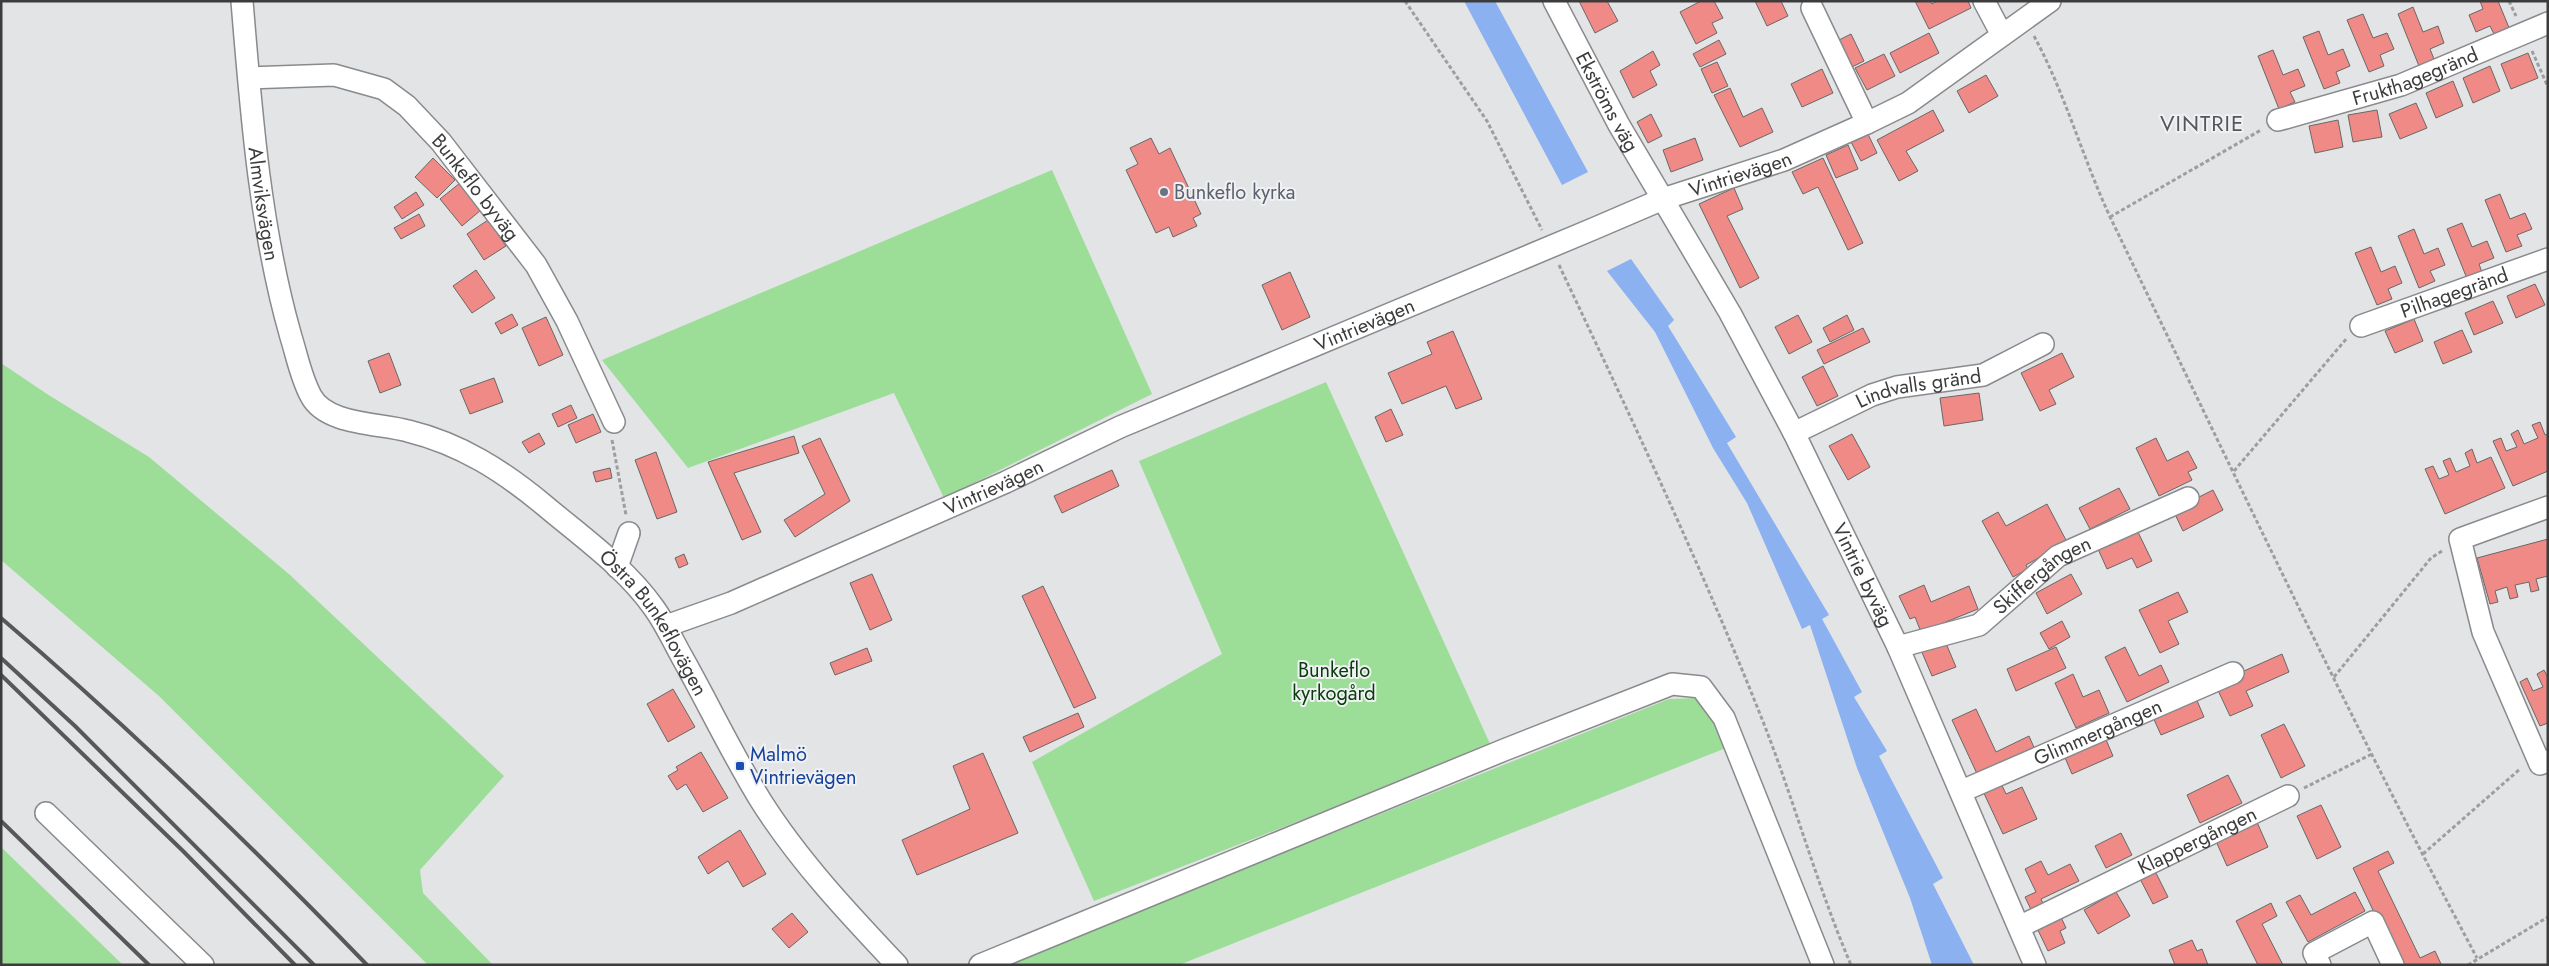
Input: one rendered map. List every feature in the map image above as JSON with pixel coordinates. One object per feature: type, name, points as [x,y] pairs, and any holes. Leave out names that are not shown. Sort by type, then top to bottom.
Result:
[{"type":"street","name":"Almviksvägen","points":[[242,1],[249,78],[269,244],[284,312],[305,385],[312,400]]},
{"type":"street","name":"Ekströms väg","points":[[1554,1],[1619,125],[1663,199]]},
{"type":"street","points":[[1984,1],[2002,35]]},
{"type":"street","name":"Vintrievägen","points":[[666,626],[749,595],[1006,482],[1120,427],[1663,199],[1784,160],[1867,123],[1908,103],[2050,1]]},
{"type":"street","points":[[1812,8],[1867,123]]},
{"type":"street","name":"Frukthagegränd","points":[[2278,120],[2401,85],[2548,23]]},
{"type":"street","name":"Bunkeflo byväg","points":[[249,78],[334,74],[384,89],[407,106],[441,142],[536,266],[567,321],[614,422]]},
{"type":"street","name":"Vintrie byväg","points":[[1663,199],[1730,313],[1794,433],[1898,647],[1962,791],[2035,965]]},
{"type":"street","name":"Pilhagegränd","points":[[2361,326],[2548,259]]},
{"type":"street","name":"Lindvalls gränd","points":[[1794,433],[1872,395],[1897,387],[1983,375],[2043,344]]},
{"type":"street","name":"Östra Bunkeflovägen","points":[[312,400],[325,412],[338,418],[407,430],[464,450],[511,477],[616,567],[654,607],[666,626],[740,766],[770,815],[832,896],[897,965]]},
{"type":"street","name":"Skiffergången","points":[[1898,647],[1979,625],[2058,556],[2188,498]]},
{"type":"street","points":[[2541,760],[2483,632],[2460,539],[2548,507]]},
{"type":"street","points":[[616,567],[629,533]]},
{"type":"street","name":"Glimmergången","points":[[1962,791],[2233,673]]},
{"type":"street","points":[[980,965],[1504,750],[1672,684],[1701,687],[1724,718],[1823,965]]},
{"type":"street","name":"Klappergången","points":[[2019,928],[2288,796]]},
{"type":"street","points":[[46,813],[204,965]]},
{"type":"street","points":[[2320,965],[2314,953],[2373,922],[2393,965]]},
{"type":"path","points":[[1405,1],[1487,121],[1550,247],[1676,511],[1761,716],[1795,815],[1851,965]]},
{"type":"path","points":[[2025,19],[2052,69],[2110,216],[2334,677],[2477,958]]},
{"type":"path","points":[[2110,216],[2278,120]]},
{"type":"path","points":[[2234,471],[2338,346],[2361,326]]},
{"type":"path","points":[[614,422],[612,446],[629,533]]},
{"type":"path","points":[[2334,677],[2431,558],[2460,539]]},
{"type":"path","points":[[2288,796],[2373,754]]},
{"type":"path","points":[[2423,854],[2541,760]]},
{"type":"path","points":[[2470,964],[2477,958],[2548,917]]},
{"type":"green space","points":[[1052,170],[1152,394],[944,498],[894,393],[688,468],[602,360]]},
{"type":"green space","points":[[1,363],[47,394],[149,457],[290,575],[504,776],[420,870],[423,893],[493,965],[428,965],[159,696],[1,560]]},
{"type":"green space","name":"Bunkeflo kyrkogård","points":[[1326,382],[1491,746],[1094,901],[1032,762],[1222,654],[1139,461]]},
{"type":"green space","points":[[1697,698],[1713,719],[1726,748],[1179,965],[1001,965],[1669,699]]},
{"type":"green space","points":[[1,847],[123,965],[1,965]]},
{"type":"water","points":[[1464,1],[1495,1],[1588,172],[1562,185]]},
{"type":"water","points":[[1631,259],[1674,320],[1668,326],[1736,437],[1727,443],[1829,615],[1822,619],[1862,692],[1854,697],[1887,751],[1879,756],[1943,878],[1933,884],[1974,965],[1932,965],[1910,898],[1857,768],[1810,625],[1802,629],[1747,503],[1713,448],[1655,332],[1607,271]]},
{"type":"building","points":[[1579,1],[1607,1],[1618,21],[1595,33]]},
{"type":"building","points":[[1701,1],[1714,1],[1723,18],[1712,23],[1717,33],[1696,44],[1680,12]]},
{"type":"building","points":[[1755,1],[1781,1],[1788,16],[1767,26]]},
{"type":"building","points":[[1915,1],[1930,1],[1932,4],[1937,1],[1968,1],[1971,8],[1929,29]]},
{"type":"building","points":[[2480,1],[2498,1],[2510,30],[2495,36],[2490,26],[2476,32],[2469,15],[2483,9]]},
{"type":"building","points":[[2413,7],[2423,32],[2438,26],[2444,43],[2430,49],[2434,59],[2419,66],[2398,14]]},
{"type":"building","points":[[2363,14],[2373,38],[2387,33],[2394,49],[2380,55],[2384,66],[2369,72],[2347,20]]},
{"type":"building","points":[[2319,31],[2328,55],[2343,49],[2350,66],[2336,72],[2340,83],[2324,89],[2303,37]]},
{"type":"building","points":[[1929,33],[1939,53],[1900,73],[1890,53]]},
{"type":"building","points":[[1851,34],[1864,61],[1848,69],[1835,42]]},
{"type":"building","points":[[1719,40],[1726,54],[1700,67],[1693,54]]},
{"type":"building","points":[[2273,50],[2283,75],[2298,69],[2305,86],[2290,92],[2295,102],[2279,109],[2258,56]]},
{"type":"building","points":[[1653,51],[1660,65],[1650,71],[1657,85],[1633,98],[1620,71]]},
{"type":"building","points":[[2528,53],[2538,78],[2511,89],[2501,64]]},
{"type":"building","points":[[1884,54],[1895,76],[1867,90],[1855,68]]},
{"type":"building","points":[[1717,62],[1728,86],[1712,93],[1701,69]]},
{"type":"building","points":[[2490,66],[2500,91],[2473,103],[2463,78]]},
{"type":"building","points":[[1822,69],[1833,93],[1802,107],[1791,84]]},
{"type":"building","points":[[1986,75],[1998,96],[1969,113],[1957,91]]},
{"type":"building","points":[[2453,81],[2463,106],[2436,118],[2426,93]]},
{"type":"building","points":[[1730,88],[1743,117],[1762,108],[1773,132],[1740,147],[1714,95]]},
{"type":"building","points":[[2416,103],[2427,128],[2400,139],[2389,114]]},
{"type":"building","points":[[1933,110],[1944,131],[1906,151],[1918,171],[1899,181],[1877,140]]},
{"type":"building","points":[[2377,110],[2382,137],[2353,142],[2348,115]]},
{"type":"building","points":[[1651,114],[1662,136],[1648,143],[1637,122]]},
{"type":"building","points":[[2338,120],[2343,147],[2315,153],[2309,126]]},
{"type":"building","points":[[1867,132],[1877,153],[1861,161],[1850,140]]},
{"type":"building","name":"Bunkeflo kyrka","points":[[1151,138],[1159,154],[1170,148],[1201,214],[1193,218],[1197,226],[1173,237],[1169,227],[1156,233],[1126,170],[1138,164],[1130,148]]},
{"type":"building","points":[[1695,138],[1703,160],[1671,172],[1663,150]]},
{"type":"building","points":[[1848,145],[1858,169],[1836,178],[1826,155]]},
{"type":"building","points":[[433,158],[455,180],[437,198],[415,177]]},
{"type":"building","points":[[1823,158],[1863,243],[1848,250],[1818,187],[1803,194],[1792,172]]},
{"type":"building","points":[[460,183],[481,210],[462,226],[440,199]]},
{"type":"building","points":[[1734,188],[1743,209],[1727,216],[1759,278],[1740,288],[1699,204]]},
{"type":"building","points":[[416,192],[424,205],[402,219],[394,207]]},
{"type":"building","points":[[2500,194],[2510,219],[2525,213],[2532,229],[2517,235],[2522,246],[2506,252],[2485,200]]},
{"type":"building","points":[[419,214],[425,226],[401,239],[394,228]]},
{"type":"building","points":[[488,220],[506,246],[484,260],[467,234]]},
{"type":"building","points":[[2462,223],[2472,247],[2487,241],[2494,258],[2479,264],[2483,275],[2468,281],[2447,229]]},
{"type":"building","points":[[2414,229],[2424,254],[2438,248],[2445,265],[2430,271],[2435,281],[2419,288],[2398,236]]},
{"type":"building","points":[[2371,247],[2381,272],[2395,266],[2402,283],[2388,289],[2392,299],[2377,305],[2355,253]]},
{"type":"building","points":[[476,270],[495,298],[472,313],[453,286]]},
{"type":"building","points":[[1290,272],[1310,317],[1282,330],[1262,285]]},
{"type":"building","points":[[2535,284],[2545,305],[2516,318],[2507,296]]},
{"type":"building","points":[[2493,301],[2503,323],[2474,335],[2465,313]]},
{"type":"building","points":[[512,314],[518,325],[501,334],[495,323]]},
{"type":"building","points":[[1798,315],[1812,342],[1789,354],[1775,327]]},
{"type":"building","points":[[1847,315],[1854,330],[1830,342],[1823,328]]},
{"type":"building","points":[[546,317],[563,355],[539,366],[522,328]]},
{"type":"building","points":[[2414,319],[2423,341],[2395,353],[2385,331]]},
{"type":"building","points":[[1863,328],[1870,342],[1824,364],[1817,350]]},
{"type":"building","points":[[2462,330],[2472,352],[2443,364],[2434,342]]},
{"type":"building","points":[[1453,331],[1482,399],[1456,409],[1446,386],[1402,404],[1388,373],[1432,354],[1427,342]]},
{"type":"building","points":[[389,353],[401,385],[380,393],[368,361]]},
{"type":"building","points":[[2062,353],[2074,377],[2049,390],[2056,404],[2040,411],[2021,373]]},
{"type":"building","points":[[1823,366],[1838,396],[1817,406],[1802,377]]},
{"type":"building","points":[[494,378],[503,402],[470,414],[460,390]]},
{"type":"building","points":[[1979,393],[1983,420],[1944,426],[1940,398]]},
{"type":"building","points":[[571,405],[577,418],[558,427],[552,414]]},
{"type":"building","points":[[1391,409],[1403,435],[1386,442],[1375,417]]},
{"type":"building","points":[[593,414],[601,432],[576,443],[568,425]]},
{"type":"building","points":[[2540,422],[2545,435],[2548,434],[2548,471],[2513,486],[2493,441],[2501,438],[2506,451],[2517,447],[2511,434],[2518,430],[2524,444],[2538,438],[2532,425]]},
{"type":"building","points":[[539,433],[545,444],[529,453],[522,442]]},
{"type":"building","points":[[1852,434],[1870,467],[1848,480],[1829,446]]},
{"type":"building","points":[[794,436],[799,453],[734,473],[761,532],[742,540],[708,462]]},
{"type":"building","points":[[820,438],[850,501],[795,537],[784,520],[825,494],[802,446]]},
{"type":"building","points":[[2156,438],[2167,461],[2188,451],[2197,468],[2188,472],[2192,480],[2159,496],[2136,448]]},
{"type":"building","points":[[2472,449],[2477,463],[2491,457],[2505,488],[2445,514],[2425,469],[2433,466],[2439,479],[2449,475],[2443,461],[2450,458],[2456,472],[2470,466],[2465,453]]},
{"type":"building","points":[[656,452],[677,512],[657,519],[635,460]]},
{"type":"building","points":[[610,468],[612,478],[596,482],[593,472]]},
{"type":"building","points":[[1112,470],[1119,486],[1062,513],[1054,496]]},
{"type":"building","points":[[2119,488],[2130,509],[2090,529],[2079,508]]},
{"type":"building","points":[[2213,490],[2223,510],[2183,531],[2173,510]]},
{"type":"building","points":[[2047,504],[2067,542],[2026,565],[2028,569],[2013,577],[1982,521],[1998,512],[2006,526]]},
{"type":"building","points":[[2137,530],[2152,561],[2137,568],[2132,558],[2107,569],[2098,549]]},
{"type":"building","points":[[2548,539],[2548,576],[2536,579],[2539,590],[2531,592],[2529,582],[2515,585],[2518,597],[2510,599],[2507,587],[2495,591],[2498,602],[2490,604],[2477,558]]},
{"type":"building","points":[[684,554],[688,564],[679,568],[675,558]]},
{"type":"building","points":[[872,574],[892,620],[870,630],[850,583]]},
{"type":"building","points":[[2071,574],[2082,594],[2047,614],[2036,593]]},
{"type":"building","points":[[1924,585],[1931,602],[1969,586],[1978,609],[1921,632],[1915,617],[1910,619],[1899,596]]},
{"type":"building","points":[[1043,586],[1096,698],[1074,708],[1022,596]]},
{"type":"building","points":[[2178,592],[2188,612],[2168,621],[2179,644],[2160,653],[2139,610]]},
{"type":"building","points":[[2062,621],[2070,637],[2049,649],[2040,633]]},
{"type":"building","points":[[1945,641],[1956,667],[1932,676],[1921,650]]},
{"type":"building","points":[[2056,647],[2066,668],[2016,691],[2007,669]]},
{"type":"building","points":[[2125,647],[2139,676],[2161,665],[2169,682],[2127,702],[2105,657]]},
{"type":"building","points":[[867,648],[872,661],[835,675],[830,663]]},
{"type":"building","points":[[2282,654],[2289,672],[2246,691],[2253,706],[2230,716],[2215,684]]},
{"type":"building","points":[[2544,670],[2548,678],[2548,723],[2540,726],[2520,682],[2527,678],[2533,691],[2543,687],[2537,674]]},
{"type":"building","points":[[2073,674],[2083,697],[2099,690],[2109,713],[2076,728],[2055,683]]},
{"type":"building","points":[[673,689],[695,727],[668,742],[647,704]]},
{"type":"building","points":[[2195,696],[2204,717],[2161,735],[2152,715]]},
{"type":"building","points":[[1976,709],[1996,752],[2029,736],[2036,752],[1979,778],[1952,720]]},
{"type":"building","points":[[1078,713],[1084,727],[1030,752],[1023,737]]},
{"type":"building","points":[[2284,724],[2305,766],[2281,778],[2261,735]]},
{"type":"building","points":[[2104,735],[2113,756],[2072,774],[2063,753]]},
{"type":"building","points":[[701,752],[728,798],[703,812],[686,784],[677,790],[668,776],[678,770],[676,767]]},
{"type":"building","points":[[983,753],[1018,833],[917,875],[902,840],[970,809],[953,766]]},
{"type":"building","points":[[2228,775],[2242,803],[2200,823],[2187,795]]},
{"type":"building","points":[[1999,779],[2006,794],[2022,787],[2037,819],[2003,834],[1981,787]]},
{"type":"building","points":[[2321,805],[2341,847],[2317,859],[2297,816]]},
{"type":"building","points":[[2256,820],[2268,847],[2227,866],[2215,839]]},
{"type":"building","points":[[740,830],[766,874],[743,887],[728,861],[708,874],[698,857]]},
{"type":"building","points":[[2121,833],[2132,855],[2106,868],[2095,846]]},
{"type":"building","points":[[2388,851],[2394,863],[2378,871],[2420,958],[2435,951],[2441,964],[2439,965],[2399,965],[2353,868]]},
{"type":"building","points":[[2041,861],[2048,875],[2070,864],[2079,881],[2041,899],[2046,910],[2034,916],[2025,897],[2036,892],[2025,869]]},
{"type":"building","points":[[2152,865],[2168,897],[2153,904],[2137,873]]},
{"type":"building","points":[[2116,892],[2130,916],[2098,934],[2084,910]]},
{"type":"building","points":[[2355,892],[2365,911],[2308,942],[2286,902],[2300,895],[2311,915]]},
{"type":"building","points":[[2271,903],[2277,916],[2262,924],[2283,965],[2258,965],[2236,921]]},
{"type":"building","points":[[792,913],[808,932],[789,948],[772,929]]},
{"type":"building","points":[[2060,915],[2066,928],[2060,931],[2065,943],[2048,951],[2036,926]]},
{"type":"building","points":[[2192,940],[2197,951],[2202,949],[2208,965],[2175,965],[2169,950]]},
{"type":"railway","points":[[1,618],[96,701],[188,787],[367,965]]},
{"type":"railway","points":[[1,658],[75,726],[314,965]]},
{"type":"railway","points":[[1,675],[183,851],[295,965]]},
{"type":"railway","points":[[1,821],[149,965]]},
{"type":"place","name":"Bunkeflo kyrka","points":[[1164,192]]},
{"type":"place","name":"Malmö Vintrievägen","points":[[740,766]]},
{"type":"district","name":"VINTRIE","points":[[2202,123]]}]
